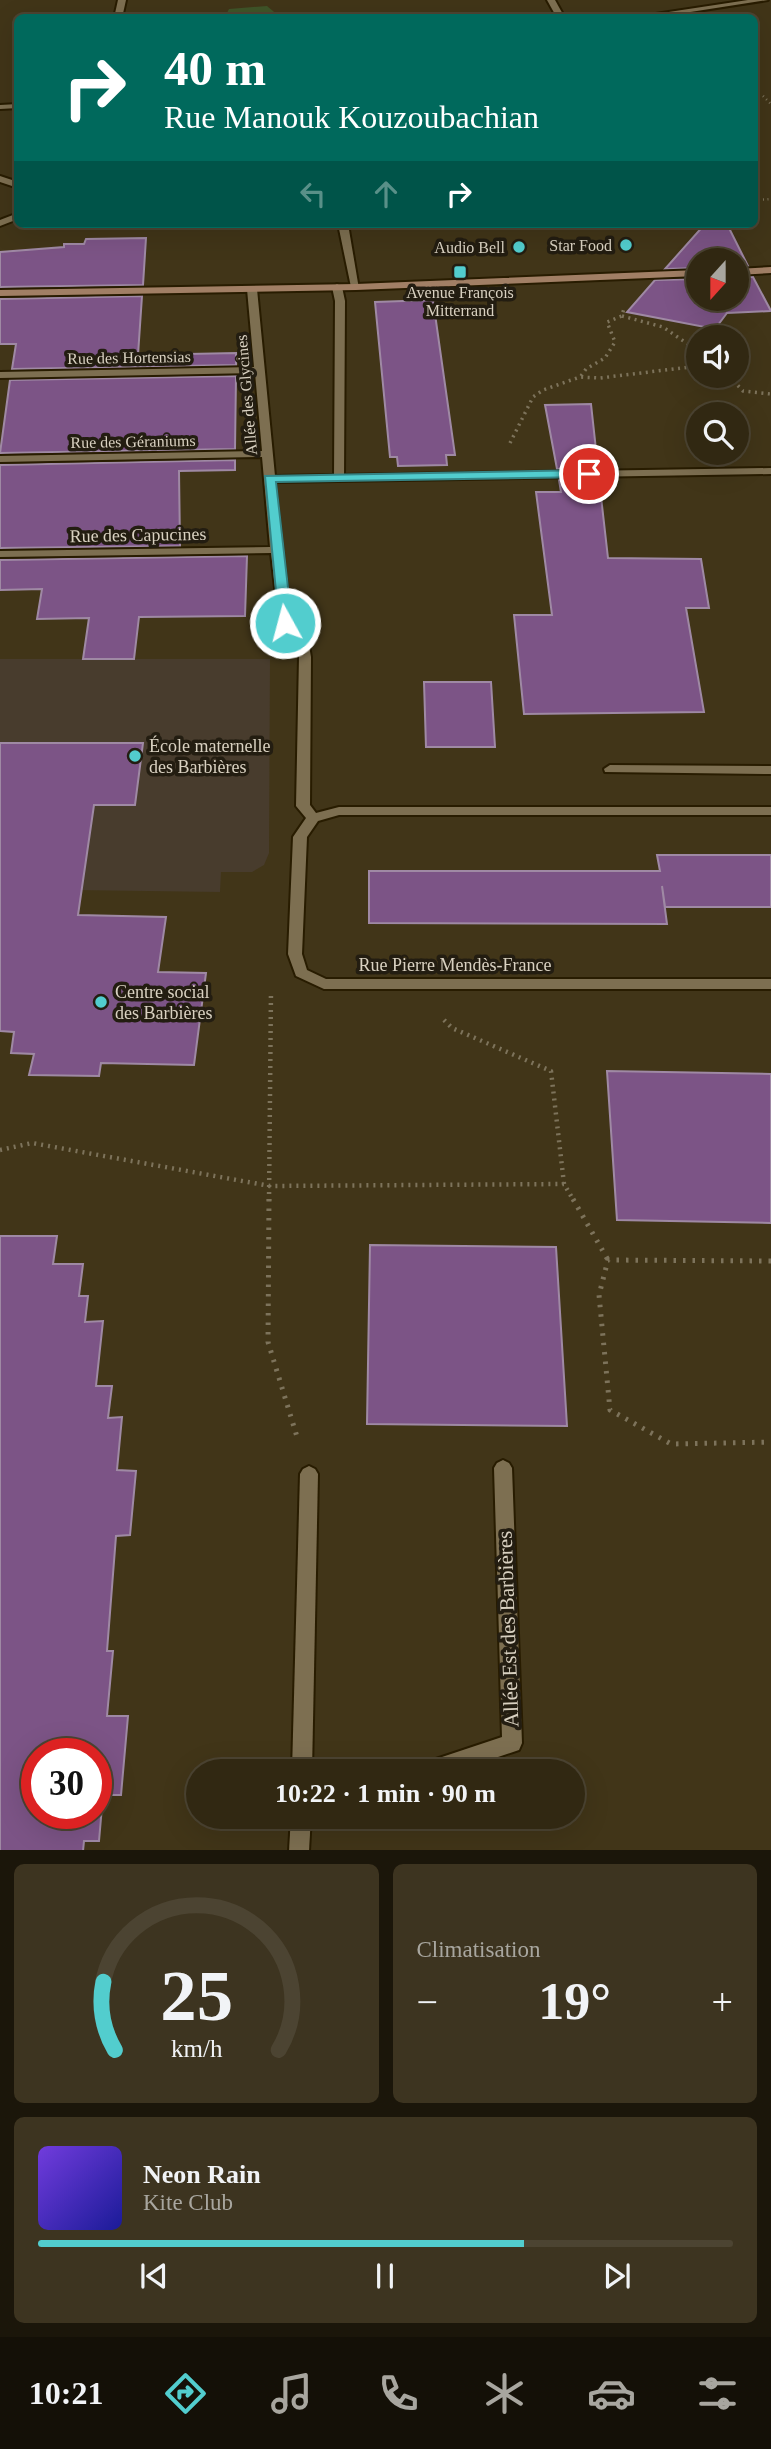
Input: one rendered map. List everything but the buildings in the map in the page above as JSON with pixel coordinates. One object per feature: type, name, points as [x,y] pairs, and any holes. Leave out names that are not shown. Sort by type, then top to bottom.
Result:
[{"type":"street","points":[[661,14],[764,0]]},
{"type":"street","points":[[0,118],[1,107]]},
{"type":"street","points":[[344,228],[356,287]]},
{"type":"street","points":[[749,271],[771,270]]},
{"type":"street","points":[[0,293],[356,287],[686,274]]},
{"type":"street","points":[[338,287],[339,478]]},
{"type":"street","name":"Allée des Glycines","points":[[252,289],[285,623],[301,634],[303,646],[303,806],[313,818]]},
{"type":"street","name":"Rue des Hortensias","points":[[0,375],[259,370]]},
{"type":"street","name":"Rue des Géraniums","points":[[0,459],[267,454]]},
{"type":"street","points":[[269,479],[771,471]]},
{"type":"street","name":"Rue des Capucines","points":[[0,554],[276,551]]},
{"type":"street","points":[[610,769],[771,770]]},
{"type":"street","points":[[295,954],[300,837],[313,818],[339,811],[771,811]]},
{"type":"street","name":"Rue Pierre Mendès-France","points":[[295,954],[301,973],[324,984],[771,984]]},
{"type":"street","name":"Allée Est des Barbières","points":[[464,1759],[512,1743],[503,1468]]},
{"type":"street","points":[[302,1759],[309,1474]]},
{"type":"street","points":[[299,1850],[300,1829]]},
{"type":"path","points":[[763,96],[771,104]]},
{"type":"path","points":[[622,316],[622,309],[642,295],[659,290],[651,275]]},
{"type":"path","points":[[580,377],[586,369],[605,358],[615,342],[607,322],[622,316],[663,327],[686,343]]},
{"type":"path","points":[[511,475],[509,445],[533,397],[543,390],[580,377],[600,378],[686,367]]},
{"type":"path","points":[[740,388],[743,391],[771,394]]},
{"type":"path","points":[[295,954],[271,954],[268,1342],[309,1474]]},
{"type":"path","points":[[406,986],[452,1028],[551,1072],[564,1184],[608,1260],[599,1296],[610,1410],[671,1444],[771,1442]]},
{"type":"path","points":[[0,1150],[32,1143],[270,1186],[564,1184]]},
{"type":"path","points":[[608,1260],[771,1261]]},
{"type":"shaded area","name":"École maternelle des Barbières","points":[[0,659],[270,659],[269,853],[264,865],[252,872],[221,872],[220,892],[0,889]]},
{"type":"green space","points":[[267,6],[276,14],[226,14],[229,9]]},
{"type":"place","name":"Star Food","points":[[626,245]]},
{"type":"place","name":"Audio Bell","points":[[519,247]]},
{"type":"place","name":"Avenue François Mitterrand","points":[[460,272]]},
{"type":"place","name":"École maternelle des Barbières","points":[[135,756]]},
{"type":"place","name":"Centre social des Barbières","points":[[101,1002]]},
{"type":"route","points":[[285,623],[269,479],[589,474]]}]
